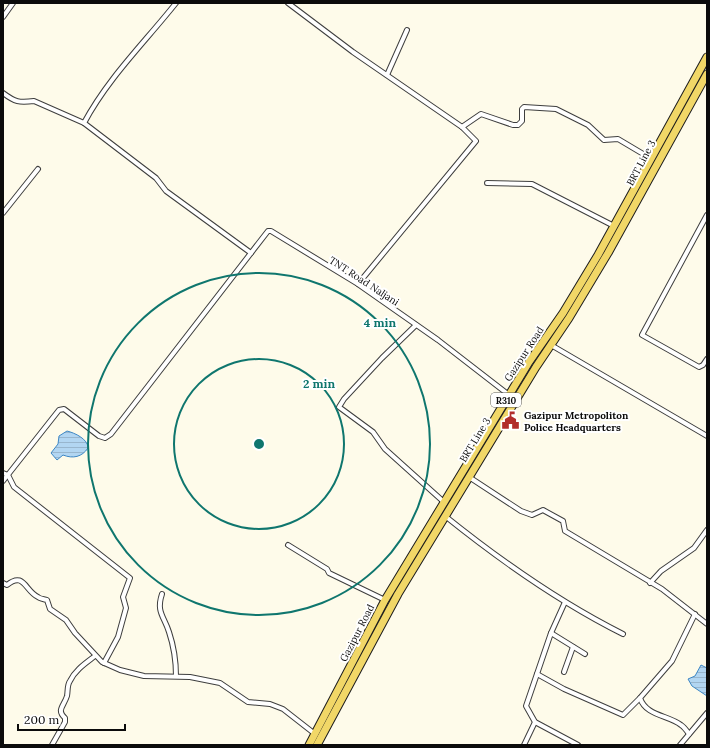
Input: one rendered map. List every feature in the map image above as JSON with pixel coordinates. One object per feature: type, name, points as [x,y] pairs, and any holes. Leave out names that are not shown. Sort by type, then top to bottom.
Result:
[{"type":"main road","name":"Gazipur Road","points":[[309,745],[385,600],[445,503],[509,394],[563,313],[615,226],[650,158],[707,57]]},
{"type":"main road","name":"BRT Line 3","points":[[317,744],[398,586],[532,365],[566,316],[604,251],[707,64]]},
{"type":"main road","name":"Gazipur Road","points":[[317,744],[398,594],[608,253],[707,74]]},
{"type":"street","points":[[3,17],[13,3]]},
{"type":"street","points":[[84,123],[93,106],[119,71],[176,3]]},
{"type":"street","points":[[288,3],[462,127],[476,141],[358,284]]},
{"type":"street","points":[[387,75],[407,30]]},
{"type":"street","points":[[3,93],[19,102],[34,101],[84,123],[156,178],[166,191],[251,253],[111,434],[105,438],[99,436],[64,409],[59,410],[3,481]]},
{"type":"street","points":[[462,127],[481,114],[513,125],[518,125],[522,121],[522,109],[524,107],[556,109],[588,125],[604,140],[618,139],[650,158]]},
{"type":"street","points":[[3,213],[38,169]]},
{"type":"street","points":[[487,182],[532,184],[615,226]]},
{"type":"street","points":[[707,215],[642,335],[699,367],[703,365],[707,359]]},
{"type":"street","name":"TNT Road Naljani","points":[[251,253],[268,231],[271,231],[358,284],[509,394]]},
{"type":"street","points":[[416,325],[382,358],[344,399],[339,407],[373,432],[385,449],[445,503]]},
{"type":"street","points":[[551,345],[707,436]]},
{"type":"street","points":[[3,473],[8,475],[14,487],[130,578],[123,597],[126,608],[118,637],[104,663]]},
{"type":"street","points":[[469,477],[521,511],[532,515],[543,510],[563,521],[565,531],[650,583],[707,624]]},
{"type":"street","points":[[445,516],[487,550],[565,602],[591,618],[623,634]]},
{"type":"street","points":[[650,583],[661,570],[694,548],[707,530]]},
{"type":"street","points":[[288,545],[327,569],[329,573],[385,600]]},
{"type":"street","points":[[3,583],[7,585],[13,580],[18,580],[27,585],[38,597],[47,600],[50,609],[66,620],[95,656],[104,663],[120,670],[144,676],[190,676],[220,683],[248,702],[274,705],[283,709],[315,734]]},
{"type":"street","points":[[162,594],[159,602],[160,613],[166,624],[176,658],[176,676]]},
{"type":"street","points":[[565,602],[551,633],[526,706],[535,722],[578,745]]},
{"type":"street","points":[[537,674],[564,689],[623,715],[672,661],[695,614]]},
{"type":"street","points":[[551,633],[573,648],[585,654]]},
{"type":"street","points":[[564,672],[573,648]]},
{"type":"street","points":[[52,745],[65,722],[65,718],[61,714],[60,710],[67,696],[70,680],[95,656]]},
{"type":"street","points":[[640,698],[643,704],[653,713],[681,725],[689,734]]},
{"type":"street","points":[[680,745],[707,714]]},
{"type":"street","points":[[524,745],[535,722]]},
{"type":"water","points":[[67,431],[83,439],[88,448],[80,455],[70,457],[63,455],[57,460],[51,453],[58,444],[59,436]]},
{"type":"water","points":[[701,665],[707,668],[707,696],[692,686],[688,679],[695,676]]},
{"type":"place","name":"Gazipur Metropoliton Police Headquarters","points":[[511,421]]}]
